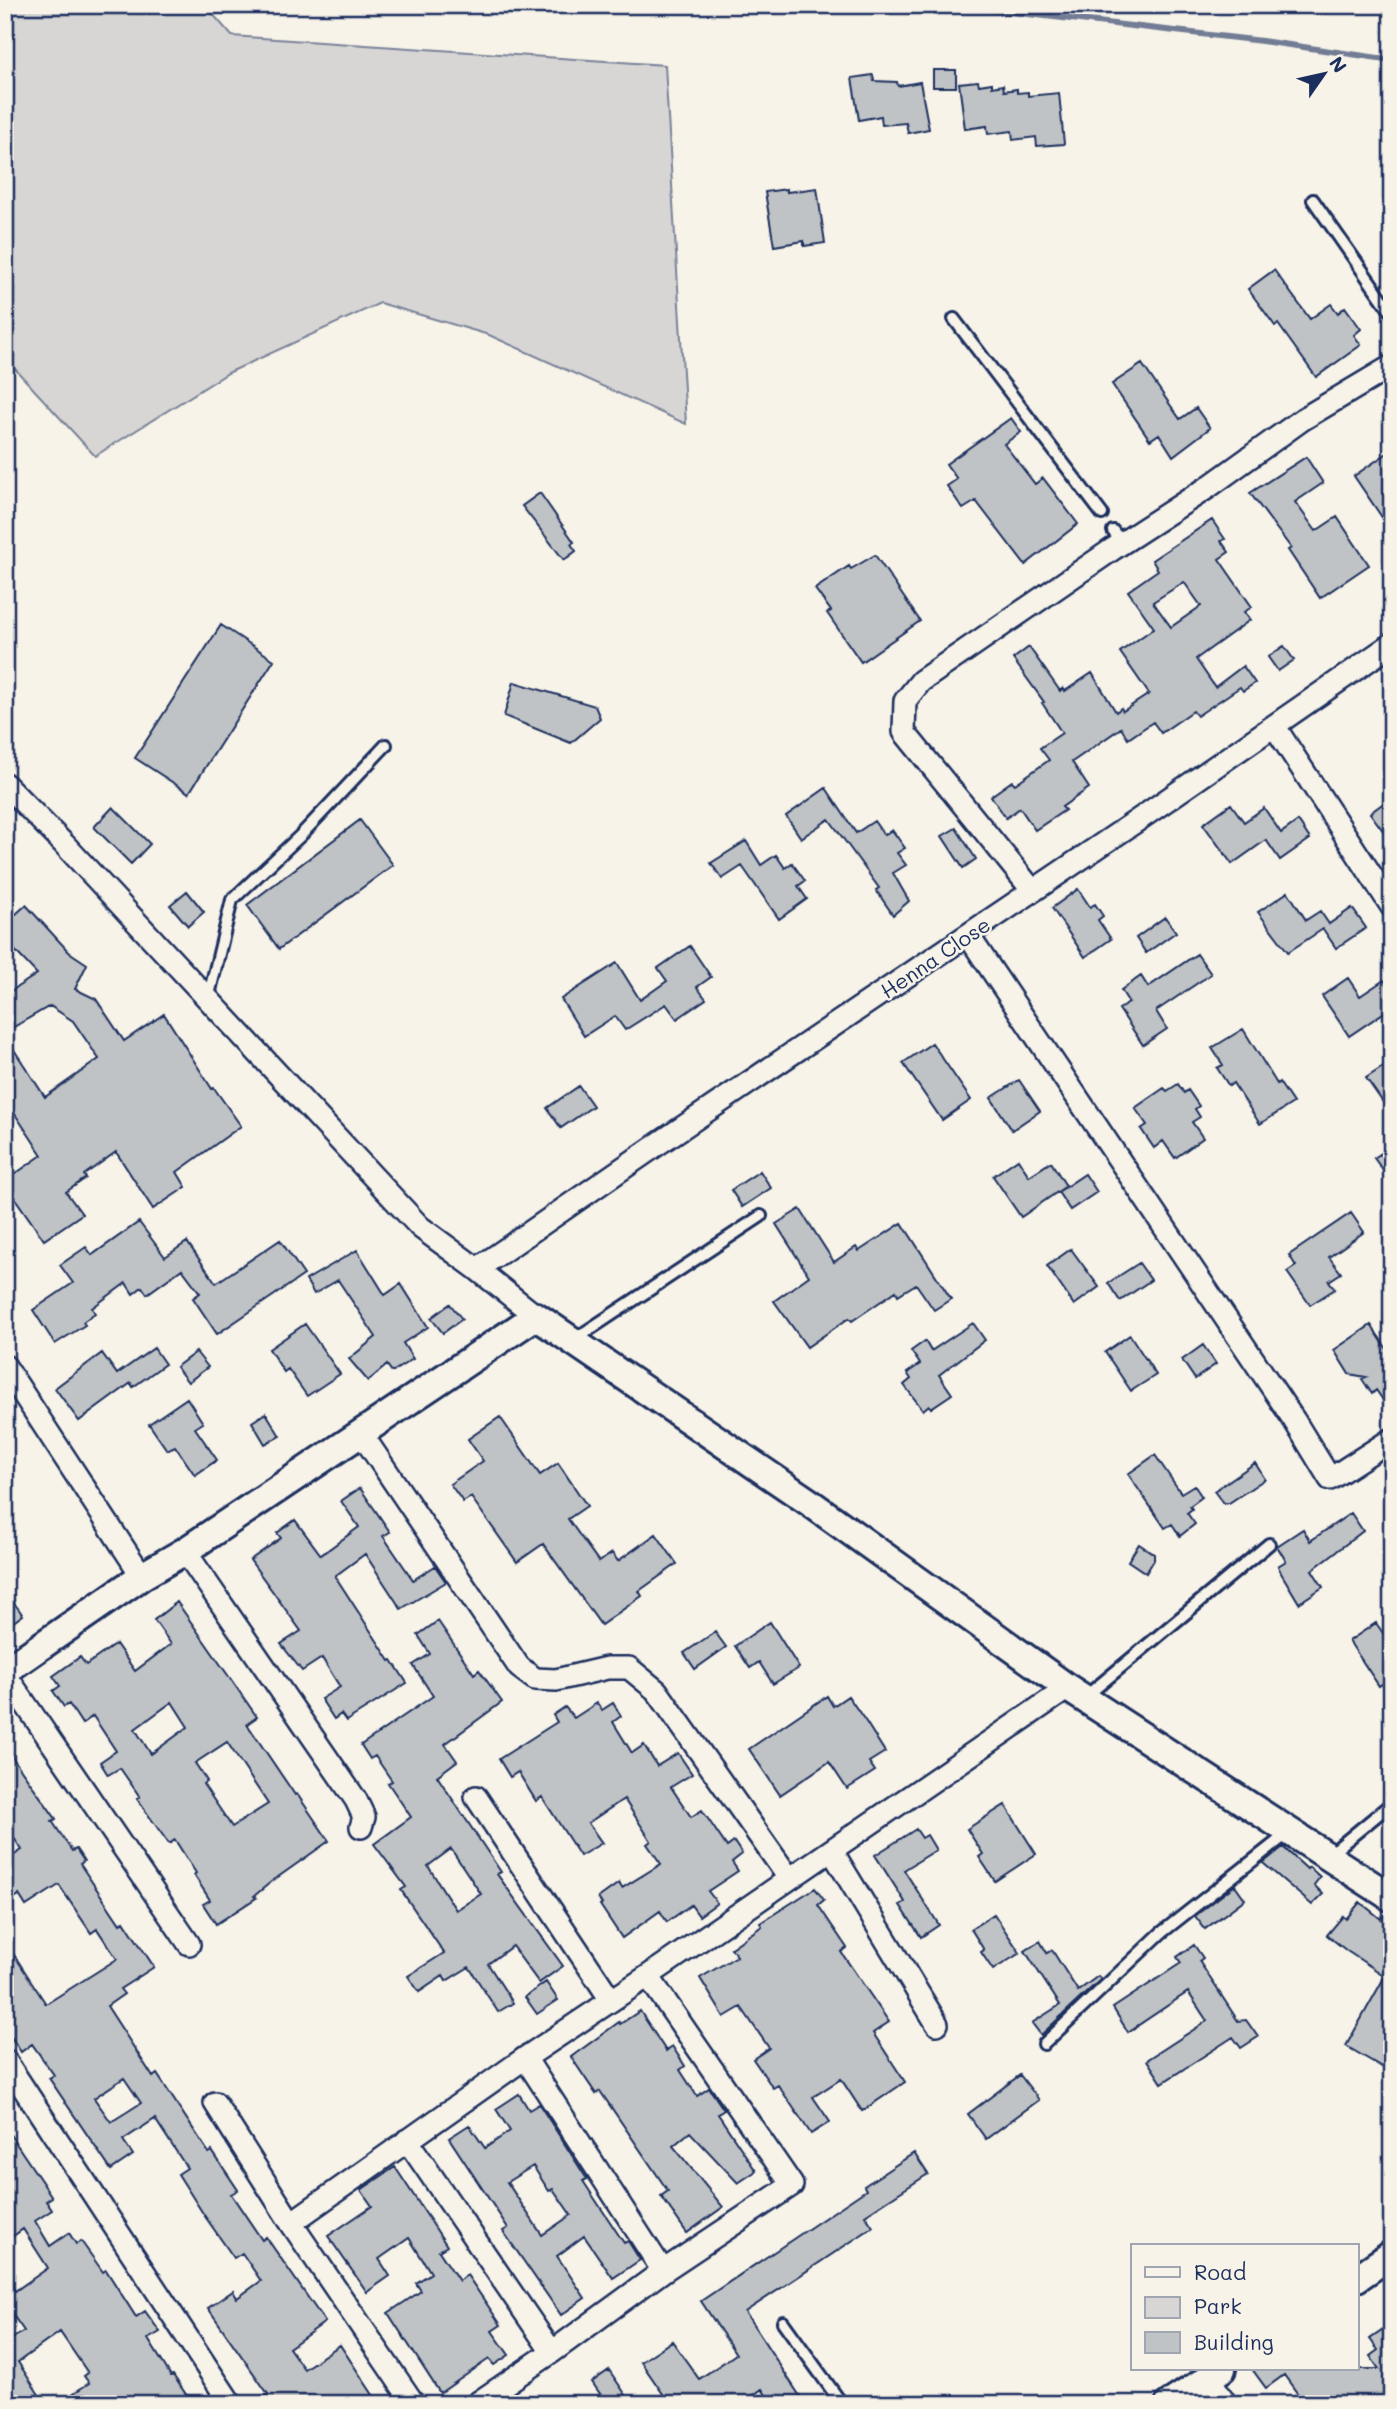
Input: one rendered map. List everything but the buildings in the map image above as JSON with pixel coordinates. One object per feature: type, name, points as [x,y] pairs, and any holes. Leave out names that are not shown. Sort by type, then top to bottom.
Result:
[{"type":"street","points":[[1033,891],[904,732],[905,701],[921,681],[1118,537],[1207,488],[1303,419],[1392,366]]},
{"type":"street","name":"Henna Close","points":[[477,1269],[1275,727],[1392,644]]},
{"type":"street","points":[[1275,727],[1392,907]]},
{"type":"street","points":[[5,784],[420,1227],[536,1316],[809,1503],[1076,1693],[1392,1898]]},
{"type":"street","points":[[968,935],[1294,1420],[1330,1479],[1392,1439]]},
{"type":"street","points":[[189,1944],[5,1673],[142,1576],[185,1551],[536,1316]]},
{"type":"street","points":[[5,1366],[142,1576]]},
{"type":"street","points":[[361,1433],[519,1667],[535,1678],[556,1680],[607,1668],[629,1668],[657,1691],[789,1878]]},
{"type":"street","points":[[185,1551],[356,1800],[364,1817],[361,1827]]},
{"type":"street","points":[[291,2223],[525,2058],[789,1878],[1076,1693]]},
{"type":"street","points":[[476,1797],[611,2000]]},
{"type":"street","points":[[832,1851],[937,2024]]},
{"type":"street","points":[[477,2404],[552,2353],[663,2271],[792,2185],[648,1976]]},
{"type":"street","points":[[525,2058],[663,2271]]},
{"type":"street","points":[[5,2060],[231,2404]]},
{"type":"street","points":[[215,2103],[291,2223],[414,2404]]},
{"type":"street","points":[[407,2140],[552,2353]]},
{"type":"street","points":[[1358,2277],[1392,2254]]},
{"type":"street","points":[[1170,2404],[1215,2373],[1226,2404]]},
{"type":"lane","points":[[1313,200],[1392,313]]},
{"type":"lane","points":[[954,319],[1102,514]]},
{"type":"lane","points":[[208,999],[232,900],[300,835],[386,745]]},
{"type":"lane","points":[[572,1341],[761,1216]]},
{"type":"lane","points":[[1076,1693],[1269,1544]]},
{"type":"lane","points":[[1326,1856],[1392,1803]]},
{"type":"lane","points":[[1044,2044],[1161,1933],[1290,1831]]},
{"type":"lane","points":[[783,2322],[842,2404]]},
{"type":"green space","points":[[5,5],[205,5],[232,36],[665,65],[686,424],[489,335],[380,303],[228,373],[95,456],[5,358]]},
{"type":"waterway","points":[[950,5],[1262,41],[1392,60]]}]
